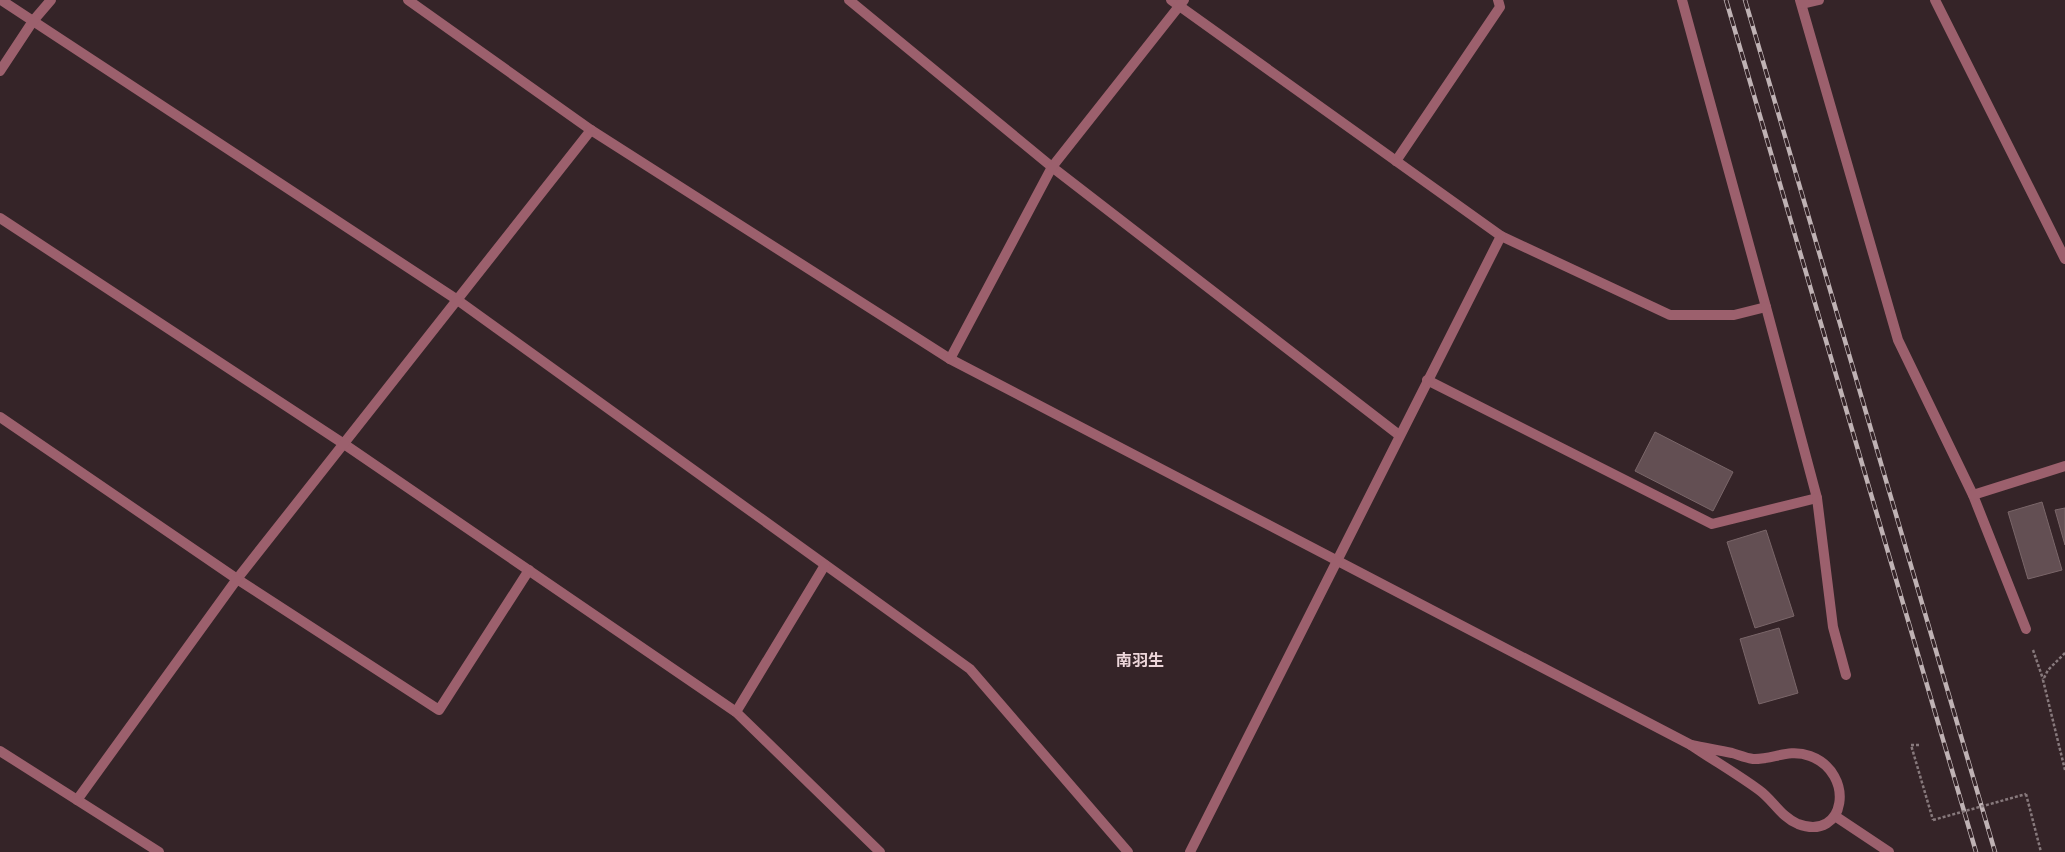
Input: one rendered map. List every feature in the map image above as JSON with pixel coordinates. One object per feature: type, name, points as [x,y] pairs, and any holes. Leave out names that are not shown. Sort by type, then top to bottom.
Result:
[{"type":"street","points":[[1,0],[456,300],[970,669],[1128,852]]},
{"type":"street","points":[[0,71],[33,21],[51,0]]},
{"type":"street","points":[[408,0],[591,130],[950,359],[1691,745],[1761,791],[1788,819],[1798,824],[1814,826],[1823,825],[1835,816],[1841,798],[1838,782],[1828,767],[1819,760],[1798,753],[1782,753],[1753,759],[1691,745]]},
{"type":"street","points":[[849,0],[1052,167],[1399,434]]},
{"type":"street","points":[[1396,161],[1500,7],[1498,0]]},
{"type":"street","points":[[1682,0],[1817,498],[1833,627],[1846,675]]},
{"type":"street","points":[[1819,0],[1801,2],[1898,340],[1973,495],[2026,629]]},
{"type":"street","points":[[1935,0],[2065,259]]},
{"type":"street","points":[[950,359],[1052,167],[1178,2],[1501,236],[1670,315],[1734,315],[1766,307]]},
{"type":"street","points":[[77,800],[237,579],[591,130]]},
{"type":"street","points":[[0,218],[344,444],[736,712],[880,852]]},
{"type":"street","points":[[1190,852],[1338,562],[1399,434],[1501,236]]},
{"type":"street","points":[[1427,380],[1712,524],[1817,498]]},
{"type":"street","points":[[0,417],[237,579],[440,710],[529,570]]},
{"type":"street","points":[[1973,495],[2065,466]]},
{"type":"street","points":[[736,712],[825,565]]},
{"type":"street","points":[[0,751],[159,852]]},
{"type":"street","points":[[1835,816],[1889,852]]},
{"type":"path","points":[[2026,629],[2043,680],[2065,770]]},
{"type":"path","points":[[2043,680],[2048,670],[2065,653]]},
{"type":"path","points":[[1919,745],[1911,745],[1933,820],[2026,794],[2041,852]]},
{"type":"building","points":[[1655,432],[1733,472],[1713,511],[1635,471]]},
{"type":"building","points":[[2042,502],[2062,570],[2028,579],[2008,512]]},
{"type":"building","points":[[2065,508],[2065,545],[2055,510]]},
{"type":"building","points":[[1766,530],[1794,616],[1755,628],[1727,542]]},
{"type":"building","points":[[1779,628],[1798,693],[1759,704],[1740,639]]},
{"type":"railway","points":[[1726,0],[1976,852]]},
{"type":"railway","points":[[1745,0],[1995,852]]},
{"type":"district","name":"南羽生","points":[[1140,660]]}]
